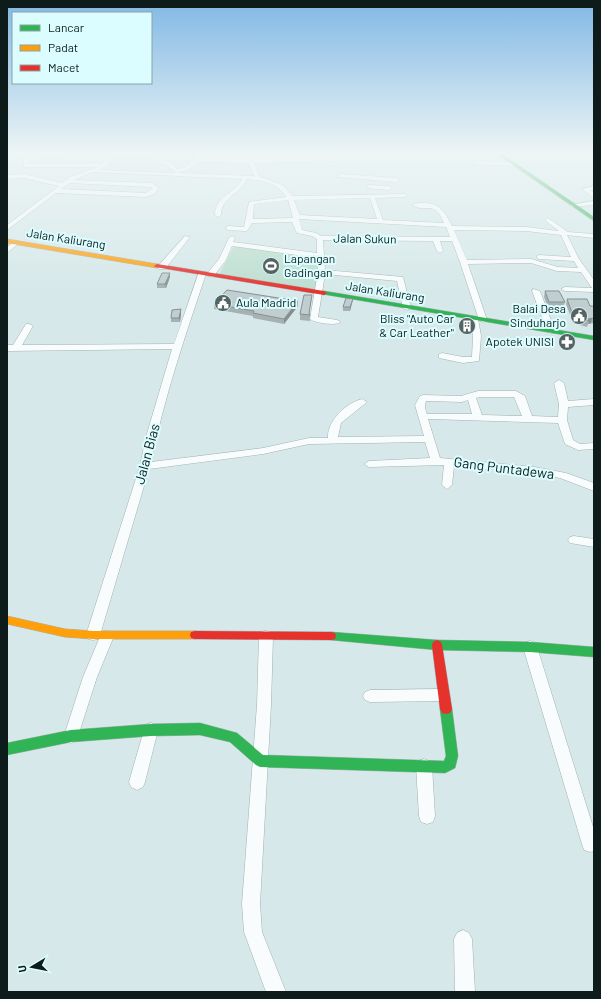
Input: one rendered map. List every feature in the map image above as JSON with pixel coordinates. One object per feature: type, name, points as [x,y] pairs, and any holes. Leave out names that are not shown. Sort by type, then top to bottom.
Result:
[{"type":"street","points":[[7,228],[43,201]]},
{"type":"street","points":[[218,215],[217,210],[223,201]]},
{"type":"street","points":[[228,228],[246,229],[251,220],[249,207],[252,202],[265,201]]},
{"type":"street","name":"Jalan Sukun","points":[[291,201],[299,232],[314,234],[320,238],[454,239]]},
{"type":"street","points":[[374,201],[380,220]]},
{"type":"street","points":[[567,201],[594,219]]},
{"type":"street","points":[[573,205],[594,203]]},
{"type":"street","points":[[415,205],[433,206],[443,214],[464,262],[479,319],[476,358],[463,360],[442,356]]},
{"type":"street","points":[[251,220],[380,220],[449,227],[526,229],[594,236]]},
{"type":"street","points":[[548,220],[565,233],[576,259],[594,286]]},
{"type":"street","name":"Jalan Bias","points":[[93,635],[145,466],[151,437],[177,346],[206,275],[222,260],[237,229]]},
{"type":"street","points":[[162,267],[187,237]]},
{"type":"street","points":[[320,238],[322,272],[314,319],[337,322]]},
{"type":"street","points":[[436,239],[440,251]]},
{"type":"street","points":[[7,251],[12,242]]},
{"type":"street","name":"Jalan Kaliurang","points":[[12,242],[594,338]]},
{"type":"street","points":[[230,244],[322,256]]},
{"type":"street","points":[[539,257],[576,259]]},
{"type":"street","points":[[464,262],[531,261],[557,269],[583,270]]},
{"type":"street","points":[[322,272],[400,279],[407,308]]},
{"type":"street","points":[[565,289],[594,290]]},
{"type":"street","points":[[536,291],[551,331]]},
{"type":"street","points":[[14,348],[31,326]]},
{"type":"street","points":[[14,348],[177,346]]},
{"type":"street","points":[[559,383],[564,404],[562,420],[569,442],[578,447],[594,446]]},
{"type":"street","points":[[436,461],[420,405],[423,398],[462,399],[483,394],[518,395],[520,396],[528,418]]},
{"type":"street","points":[[471,396],[478,418]]},
{"type":"street","points":[[333,440],[331,431],[333,425],[346,413],[362,402]]},
{"type":"street","points":[[564,404],[594,402]]},
{"type":"street","points":[[423,418],[429,416],[562,420]]},
{"type":"street","points":[[466,418],[468,428]]},
{"type":"street","points":[[145,466],[268,450],[309,441],[429,439]]},
{"type":"street","name":"Gang Puntadewa","points":[[369,464],[436,461],[534,470],[562,475],[594,487]]},
{"type":"street","points":[[448,485],[449,462]]},
{"type":"street","points":[[574,540],[594,543]]},
{"type":"street","points":[[9,624],[65,633],[108,636],[327,636],[437,645],[530,647],[594,652]]},
{"type":"street","points":[[71,736],[88,683],[108,636]]},
{"type":"street","points":[[266,636],[264,705],[251,904],[253,932],[276,992]]},
{"type":"street","points":[[7,749],[71,736],[151,730],[200,729],[215,731],[233,737],[260,761],[445,767],[451,764],[437,645]]},
{"type":"street","points":[[530,647],[590,844]]},
{"type":"street","points":[[370,696],[443,695]]},
{"type":"street","points":[[137,782],[151,730]]},
{"type":"street","points":[[424,766],[427,816]]},
{"type":"street","points":[[463,938],[465,992]]},
{"type":"green space","name":"Lapangan Gadingan","points":[[234,246],[320,257],[318,291],[219,275]]},
{"type":"building","points":[[162,273],[170,273],[165,284],[157,284]]},
{"type":"building","points":[[227,290],[298,301],[284,319],[253,313],[254,311],[214,304]]},
{"type":"building","points":[[545,291],[559,291],[565,302],[549,302]]},
{"type":"building","points":[[304,295],[312,295],[310,315],[300,314]]},
{"type":"building","points":[[346,298],[353,299],[350,307],[343,307]]},
{"type":"building","points":[[567,299],[587,299],[590,306],[594,306],[594,318],[588,319],[589,321],[574,318]]},
{"type":"building","points":[[181,309],[179,318],[171,318],[172,310]]},
{"type":"building","points":[[464,318],[471,319],[472,328],[465,328]]},
{"type":"building","points":[[564,334],[571,335],[572,343],[564,342]]},
{"type":"traffic: fast","points":[[567,201],[594,219]]},
{"type":"traffic: fast","points":[[324,293],[594,338]]},
{"type":"traffic: fast","points":[[331,636],[437,645],[530,647],[594,652]]},
{"type":"traffic: fast","points":[[7,749],[71,736],[151,730],[200,729],[233,737],[260,761],[445,767],[451,764],[452,756],[446,709]]},
{"type":"traffic: slow","points":[[7,241],[157,266]]},
{"type":"traffic: slow","points":[[7,620],[65,633],[93,635],[195,635]]},
{"type":"traffic: jam","points":[[157,266],[324,293]]},
{"type":"traffic: jam","points":[[195,635],[331,636]]},
{"type":"traffic: jam","points":[[437,645],[446,709]]},
{"type":"place","name":"Lapangan Gadingan","points":[[271,266]]},
{"type":"place","name":"Aula Madrid","points":[[223,303]]},
{"type":"place","name":"Balai Desa Sinduharjo","points":[[579,316]]},
{"type":"place","name":"Bliss \"Auto Car & Car Leather\"","points":[[467,326]]},
{"type":"place","name":"Apotek UNISI","points":[[567,342]]}]
